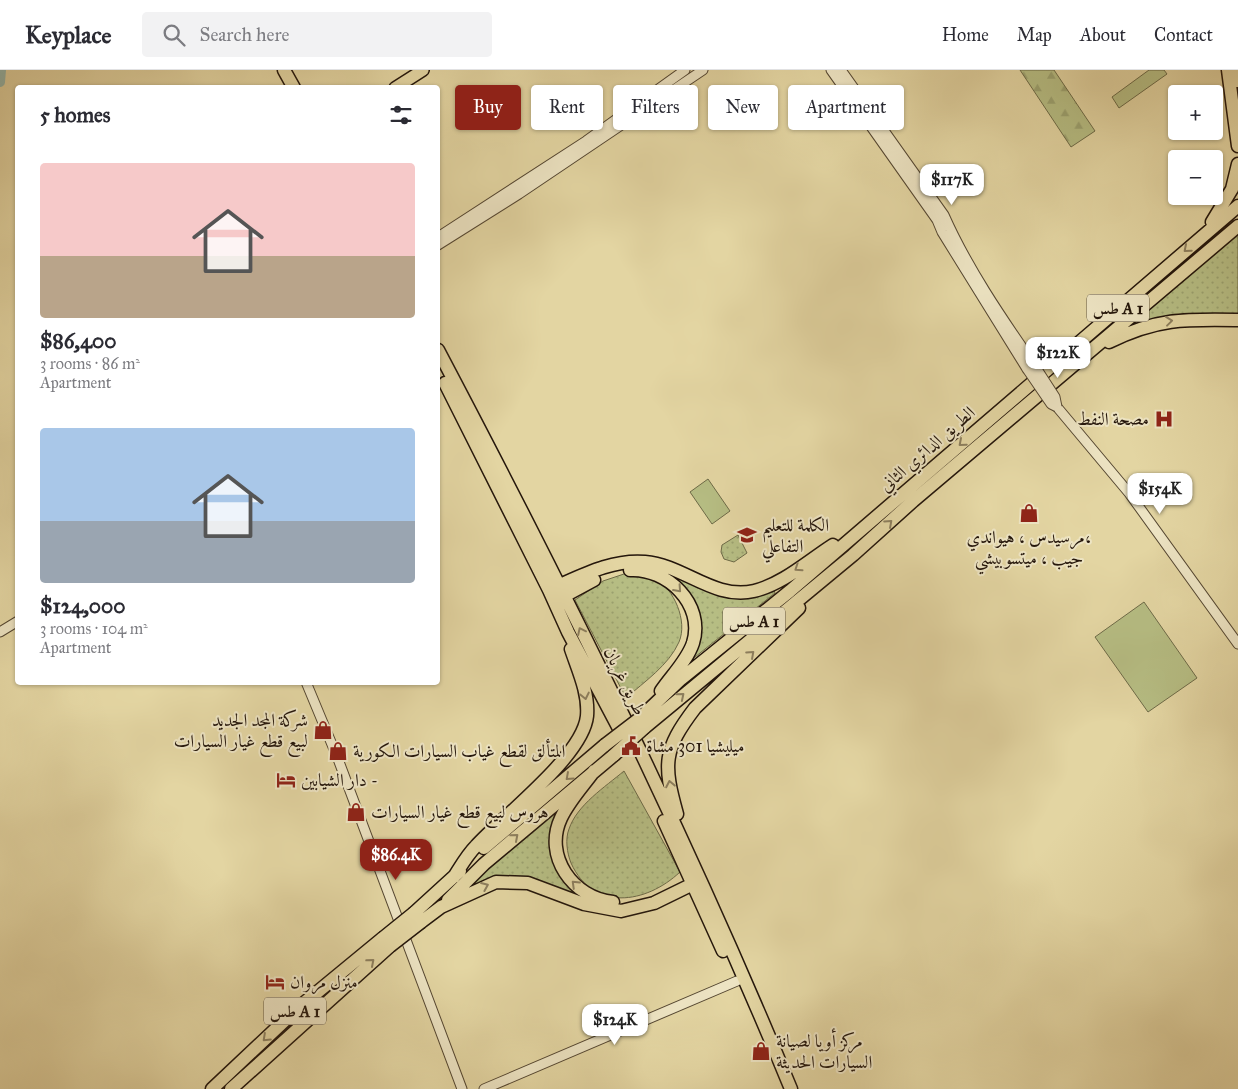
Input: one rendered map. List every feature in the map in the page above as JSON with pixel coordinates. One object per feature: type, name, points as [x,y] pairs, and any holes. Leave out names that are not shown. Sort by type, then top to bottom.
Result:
[{"type":"highway","points":[[284,70],[292,85]]},
{"type":"highway","points":[[1228,70],[1238,146]]},
{"type":"highway","points":[[1237,70],[1238,81]]},
{"type":"highway","points":[[1203,235],[1229,196],[1236,177],[1238,164]]},
{"type":"highway","name":"الطريق الدائري الثاني","points":[[644,719],[681,679],[790,591],[1238,206]]},
{"type":"highway","name":"الطريق الدائري الثاني","points":[[644,719],[853,555],[913,501],[1092,352],[1238,226]]},
{"type":"highway","points":[[1092,352],[1148,325],[1189,319],[1238,320]]},
{"type":"highway","name":"طريق غريان","points":[[440,354],[495,459],[556,593],[568,632],[696,879],[791,1089]]},
{"type":"highway","name":"طريق غريان","points":[[440,372],[687,848],[696,879],[782,1089]]},
{"type":"highway","points":[[556,593],[608,566],[646,562],[661,565],[727,592],[754,591],[783,579],[868,523]]},
{"type":"highway","points":[[687,848],[673,800],[667,766],[669,749],[677,732],[694,708],[853,555]]},
{"type":"highway","points":[[387,942],[417,917],[484,848],[610,750],[644,719],[693,642],[694,620],[691,610],[681,592],[666,579],[655,573],[632,570],[613,573],[556,593]]},
{"type":"highway","points":[[454,877],[477,844],[544,780],[568,754],[580,736],[587,718],[587,703],[568,632]]},
{"type":"highway","points":[[610,750],[567,808],[556,832],[555,846],[558,859],[575,886],[594,898],[607,902],[628,903],[664,893],[696,879]]},
{"type":"highway","points":[[441,907],[484,864],[594,771]]},
{"type":"highway","points":[[417,917],[488,884],[512,881],[528,883],[584,904],[621,911],[654,902],[696,879]]},
{"type":"highway","name":"طس A 1","points":[[212,1089],[298,1008],[387,942]]},
{"type":"highway","name":"طس A 1","points":[[231,1089],[387,942]]},
{"type":"main road","points":[[400,85],[423,70]]},
{"type":"street","points":[[440,236],[586,141],[685,70]]},
{"type":"street","points":[[440,244],[527,189],[703,70]]},
{"type":"street","points":[[831,70],[843,85]]},
{"type":"street","points":[[841,70],[850,85]]},
{"type":"street","points":[[878,130],[1030,366],[1051,404],[1057,407],[1129,493],[1238,644]]},
{"type":"street","points":[[0,632],[15,623]]},
{"type":"street","points":[[307,685],[338,759],[462,1089]]},
{"type":"street","points":[[484,1089],[737,981]]},
{"type":"green space","points":[[1020,70],[1054,70],[1095,131],[1071,147]]},
{"type":"green space","points":[[1149,70],[1164,70],[1167,74],[1119,108],[1112,97]]},
{"type":"green space","points":[[1238,232],[1238,317],[1164,319],[1136,324],[1122,329]]},
{"type":"green space","points":[[708,479],[730,511],[712,524],[690,492]]},
{"type":"green space","points":[[738,535],[747,553],[734,562],[724,559],[721,552],[722,545]]},
{"type":"green space","points":[[664,571],[729,595],[773,587],[775,593],[680,669],[688,658],[693,598],[681,583]]},
{"type":"green space","points":[[624,574],[648,575],[662,583],[678,606],[682,625],[679,642],[669,658],[656,673],[626,698],[575,600],[603,581]]},
{"type":"green space","points":[[1144,602],[1197,678],[1148,712],[1095,637]]},
{"type":"green space","points":[[624,771],[680,872],[652,891],[621,898],[606,896],[593,890],[581,879],[571,863],[567,842],[569,829],[578,812],[592,797]]},
{"type":"green space","points":[[568,801],[554,855],[594,903],[526,879],[458,895]]},
{"type":"waterway","points":[[0,82],[1,70]]},
{"type":"place","name":"مصحة النفط","points":[[1164,419]]},
{"type":"place","name":"مرسيدس ، هيواندي، جيب ، ميتسوبيشي","points":[[1029,513]]},
{"type":"place","name":"الكلمة للتعليم التفاعلي","points":[[747,535]]},
{"type":"place","name":"شركة المجد الجديد لبيع قطع غيار السيارات","points":[[323,730]]},
{"type":"place","name":"ميليشيا 301 مشاة","points":[[631,746]]},
{"type":"place","name":"المتألق لقطع غياب السيارات الكورية","points":[[338,751]]},
{"type":"place","name":"دار الشيابين -","points":[[286,780]]},
{"type":"place","name":"هروس لبيع قطع غيار السيارات","points":[[356,812]]},
{"type":"place","name":"منزل مروان","points":[[275,982]]},
{"type":"place","name":"مركز أويا لصيانة السيارات الحديثة","points":[[761,1051]]}]
